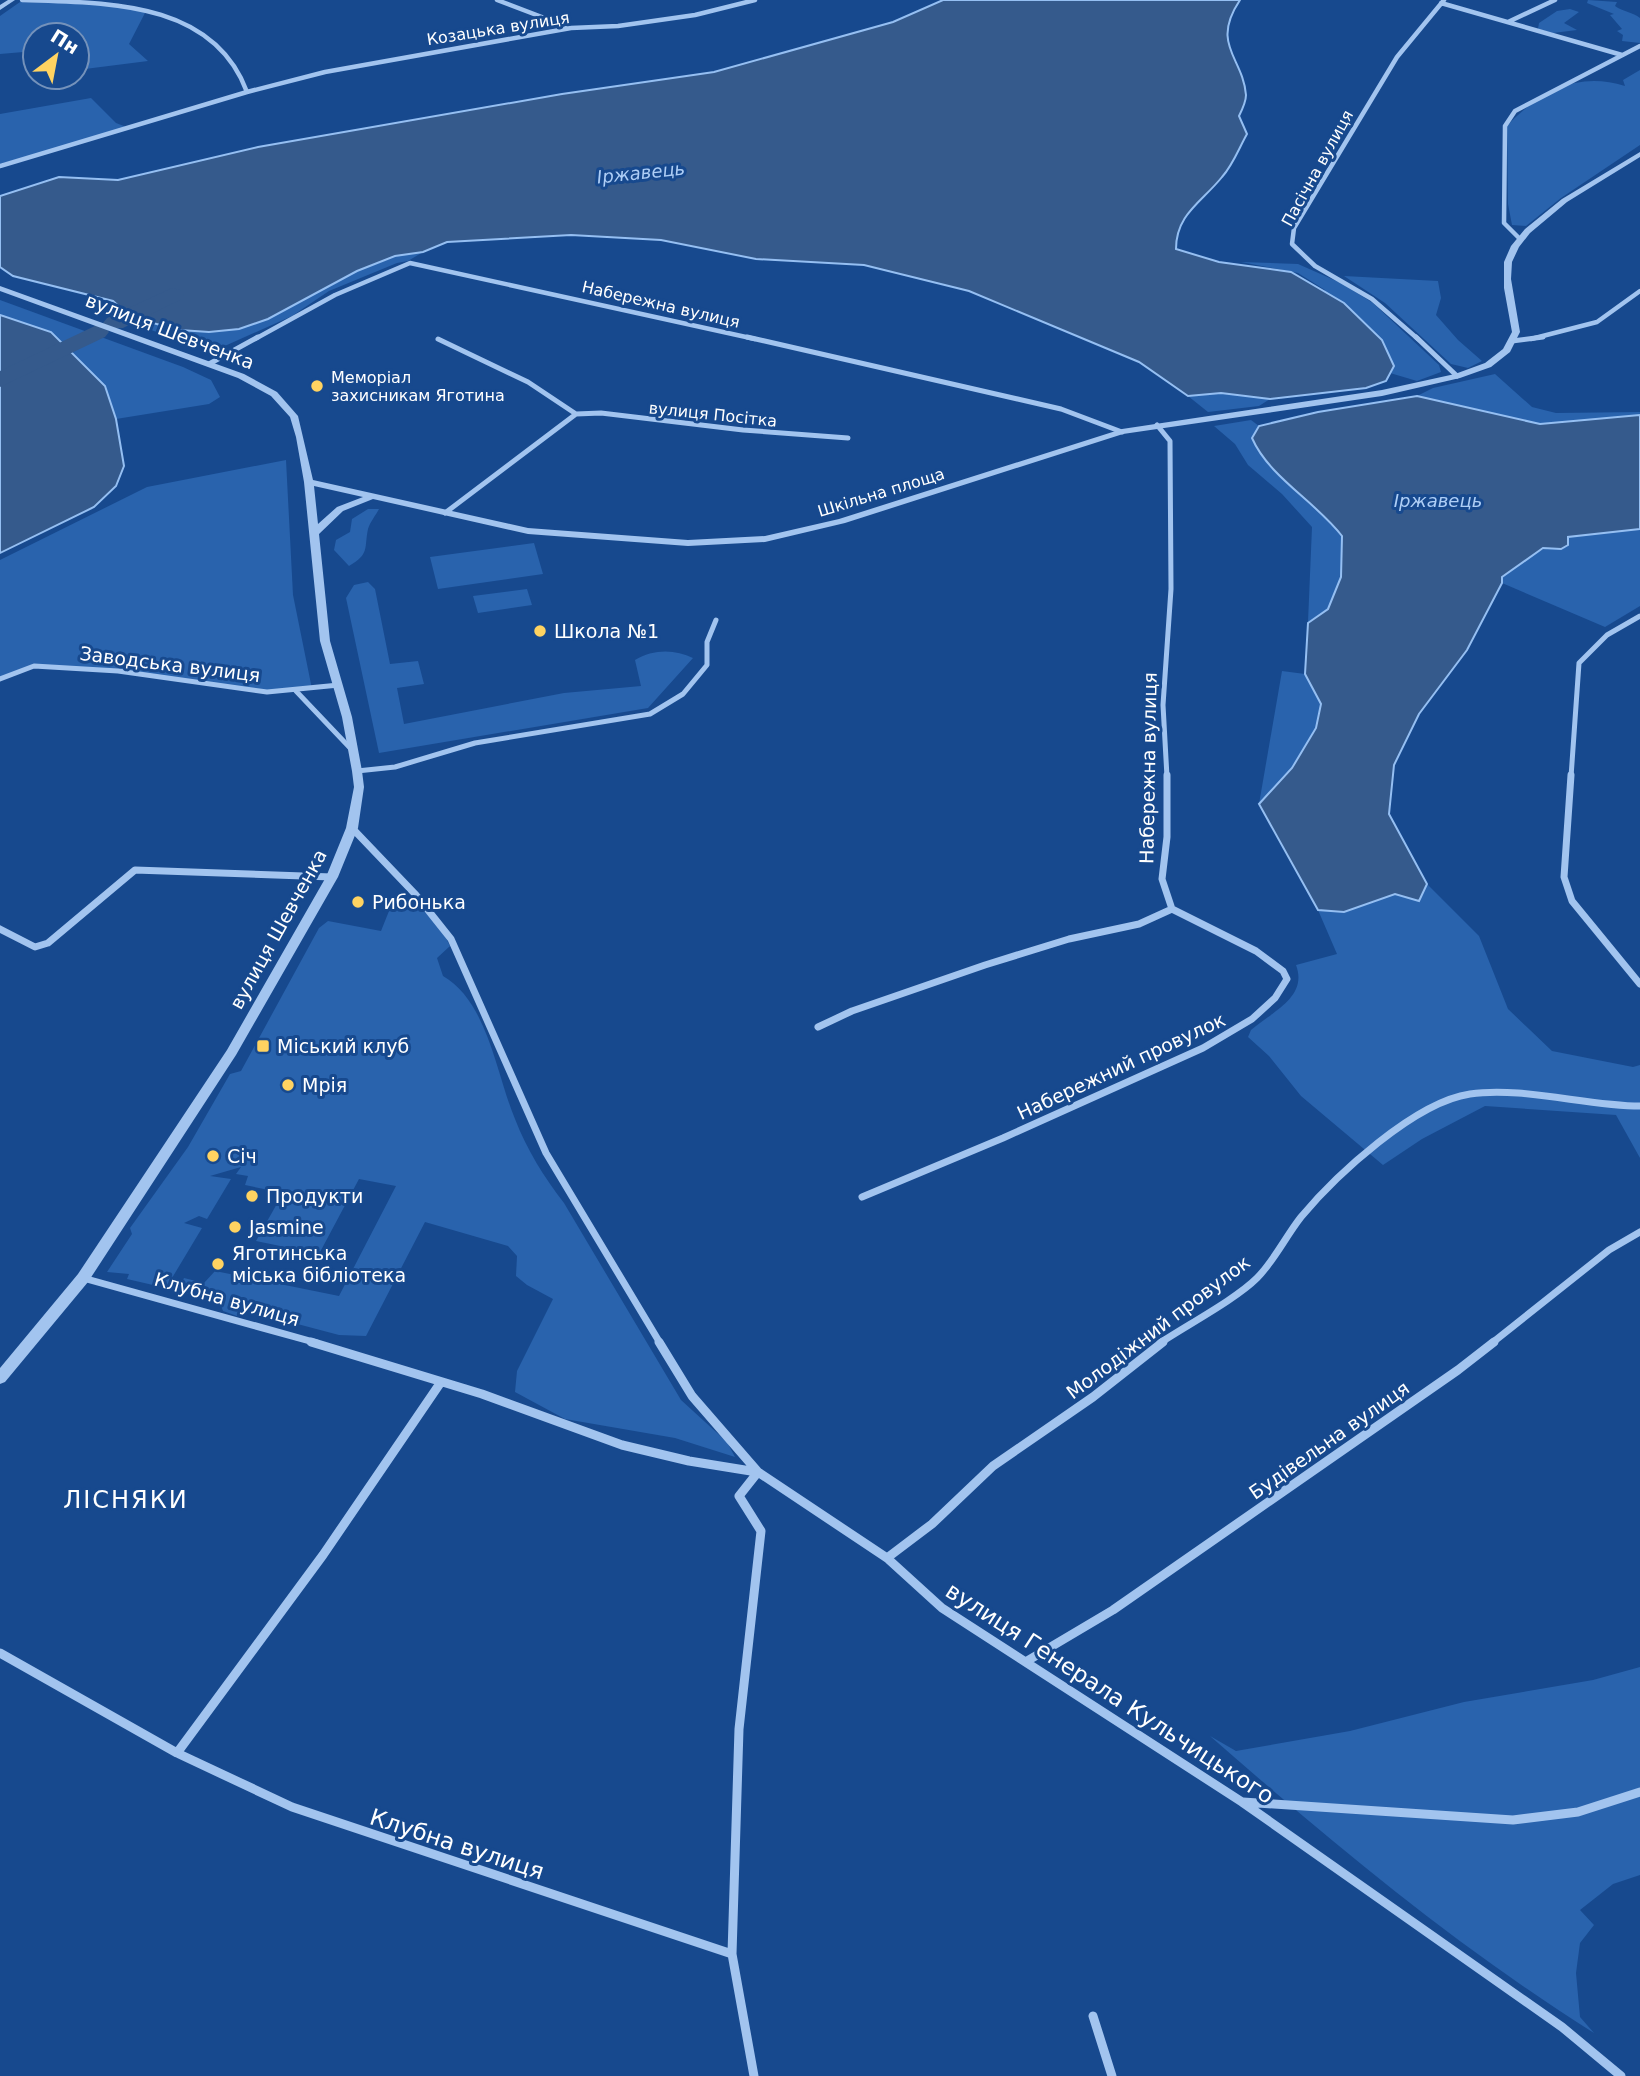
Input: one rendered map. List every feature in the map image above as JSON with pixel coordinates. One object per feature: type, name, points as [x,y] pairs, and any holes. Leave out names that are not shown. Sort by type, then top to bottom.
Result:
[{"type":"street","points":[[0,8],[12,0]]},
{"type":"street","points":[[22,0],[116,2],[144,5],[176,16],[220,48],[237,65],[247,92]]},
{"type":"street","points":[[499,0],[571,28]]},
{"type":"street","name":"Козацька вулиця","points":[[0,166],[247,92],[325,72],[435,50],[571,28],[618,26],[695,15],[755,0]]},
{"type":"street","points":[[1508,22],[1555,0]]},
{"type":"street","points":[[1443,2],[1623,55]]},
{"type":"street","name":"Пасічна вулиця","points":[[1443,2],[1397,57],[1348,135],[1294,228],[1292,244],[1306,264],[1357,289],[1385,310],[1457,376]]},
{"type":"street","points":[[1520,239],[1504,223],[1505,126],[1516,111],[1640,46]]},
{"type":"street","points":[[1512,341],[1516,332],[1508,265],[1520,239],[1560,206],[1640,154]]},
{"type":"street","name":"Набережна вулиця","points":[[209,364],[335,295],[410,263],[519,285],[1048,406],[1122,432]]},
{"type":"street","name":"вулиця Шевченка","points":[[0,288],[209,364],[274,394],[294,416],[309,482],[325,641],[339,685],[355,753],[359,787],[352,828],[332,877],[232,1052],[83,1278],[0,1378]]},
{"type":"street","points":[[1512,341],[1540,338],[1597,322],[1640,291]]},
{"type":"street","points":[[438,339],[499,366],[564,403],[576,414],[445,513]]},
{"type":"street","name":"Шкільна площа","points":[[309,482],[528,531],[612,540],[688,543],[765,540],[842,521],[1122,432],[1382,393],[1457,376],[1488,365],[1507,350],[1512,341]]},
{"type":"street","name":"вулиця Посітка","points":[[576,414],[601,413],[719,428],[848,438]]},
{"type":"street","name":"Набережна вулиця","points":[[1157,425],[1170,441],[1171,589],[1163,705],[1167,811],[1161,879],[1172,909]]},
{"type":"street","points":[[313,534],[340,509],[371,497]]},
{"type":"street","points":[[1640,616],[1627,621],[1599,640],[1579,663],[1564,877],[1572,901],[1640,984]]},
{"type":"street","points":[[357,771],[395,766],[475,743],[650,714],[683,694],[707,666],[707,642],[716,620]]},
{"type":"street","name":"Заводська вулиця","points":[[0,678],[34,666],[50,666],[118,671],[267,692],[339,685]]},
{"type":"street","points":[[296,691],[320,720],[355,753]]},
{"type":"street","name":"вулиця Генерала Кульчицького","points":[[352,828],[416,895],[452,939],[546,1153],[692,1396],[758,1472],[887,1558],[942,1608],[1242,1802],[1562,2027],[1621,2076]]},
{"type":"street","points":[[0,929],[13,931],[30,945],[38,947],[55,940],[135,870],[332,877]]},
{"type":"street","points":[[818,1027],[852,1011],[974,969],[1069,939],[1139,923],[1172,909]]},
{"type":"street","name":"Набережний провулок","points":[[862,1197],[940,1167],[1160,1068],[1242,1026],[1282,992],[1287,981],[1286,972],[1267,956],[1172,909]]},
{"type":"street","name":"Молодіжний провулок","points":[[887,1558],[932,1524],[993,1466],[1093,1397],[1140,1357],[1256,1278],[1302,1216],[1382,1138],[1446,1102],[1470,1094],[1509,1094],[1613,1106],[1640,1106]]},
{"type":"street","name":"Будівельна вулиця","points":[[1027,1661],[1113,1610],[1458,1370],[1609,1250],[1640,1232]]},
{"type":"street","name":"Клубна вулиця","points":[[83,1278],[188,1304],[441,1382],[621,1445],[702,1465],[758,1472]]},
{"type":"street","points":[[177,1753],[324,1555],[441,1382]]},
{"type":"street","points":[[754,2076],[733,1954],[739,1729],[761,1531],[739,1496],[758,1472]]},
{"type":"street","name":"Клубна вулиця","points":[[0,1653],[177,1753],[292,1807],[404,1847],[733,1954]]},
{"type":"street","points":[[1242,1802],[1470,1817],[1500,1822],[1564,1814],[1640,1792]]},
{"type":"street","points":[[1093,2016],[1112,2076]]},
{"type":"shaded area","points":[[1588,0],[1617,2],[1615,6],[1640,18],[1640,43],[1622,41],[1623,35],[1617,31],[1622,29],[1610,15],[1614,14],[1587,3]]},
{"type":"shaded area","points":[[20,2],[136,7],[146,11],[129,44],[148,61],[91,68],[91,21],[21,21],[21,52],[0,54],[0,16]]},
{"type":"shaded area","points":[[1570,9],[1579,12],[1564,23],[1577,30],[1553,33],[1538,29],[1539,23],[1557,11]]},
{"type":"shaded area","points":[[1640,70],[1640,145],[1561,198],[1526,226],[1512,225],[1508,204],[1507,126],[1533,103],[1561,87],[1591,81],[1625,86],[1623,80]]},
{"type":"shaded area","points":[[91,98],[116,123],[129,128],[0,164],[0,114]]},
{"type":"shaded area","points":[[409,252],[423,252],[408,261],[329,291],[292,316],[218,349],[205,350],[127,321],[135,317],[145,321],[268,319],[357,271]]},
{"type":"shaded area","points":[[1241,262],[1298,264],[1341,283],[1373,303],[1439,365],[1441,372],[1417,381],[1390,373],[1394,365],[1344,303],[1323,292],[1325,290],[1298,273]]},
{"type":"shaded area","points":[[1344,276],[1438,281],[1441,298],[1436,315],[1458,340],[1482,361],[1468,368],[1451,364],[1385,303]]},
{"type":"shaded area","points":[[0,300],[183,367],[211,380],[220,397],[209,404],[116,419],[105,386],[51,332],[0,315]]},
{"type":"shaded area","points":[[1495,374],[1532,407],[1556,413],[1640,412],[1640,415],[1540,424],[1417,396],[1433,388]]},
{"type":"shaded area","points":[[1221,393],[1270,399],[1259,406],[1208,412],[1188,396]]},
{"type":"shaded area","points":[[1251,420],[1259,426],[1252,438],[1277,474],[1322,511],[1343,536],[1341,577],[1328,610],[1308,622],[1312,527],[1282,494],[1248,465],[1235,444],[1214,426]]},
{"type":"shaded area","points":[[286,460],[293,595],[312,689],[267,692],[118,671],[34,666],[0,679],[0,560],[147,487]]},
{"type":"shaded area","points":[[368,509],[379,509],[368,529],[363,554],[349,566],[334,550],[336,540],[350,532],[352,519]]},
{"type":"shaded area","points":[[1640,529],[1640,606],[1605,627],[1502,583],[1502,577],[1536,552],[1561,549],[1568,537]]},
{"type":"shaded area","points":[[534,543],[543,574],[438,589],[430,557]]},
{"type":"shaded area","points":[[368,582],[375,589],[390,664],[418,661],[424,684],[397,688],[404,724],[564,693],[641,686],[635,660],[664,651],[693,658],[648,708],[379,753],[346,598],[354,585]]},
{"type":"shaded area","points":[[527,589],[532,605],[478,613],[473,596]]},
{"type":"shaded area","points":[[1282,671],[1305,674],[1319,700],[1320,716],[1309,743],[1299,758],[1259,804]]},
{"type":"shaded area","points":[[1427,884],[1479,936],[1508,1009],[1552,1051],[1633,1067],[1640,1065],[1640,1158],[1616,1115],[1485,1106],[1422,1139],[1383,1165],[1301,1096],[1269,1056],[1248,1037],[1251,1030],[1293,995],[1298,976],[1296,965],[1337,954],[1318,910],[1344,912],[1395,894],[1419,901]]},
{"type":"shaded area","points":[[401,904],[425,912],[442,930],[450,946],[437,958],[443,976],[471,1003],[481,1021],[508,1101],[531,1152],[681,1400],[727,1442],[735,1457],[675,1438],[565,1419],[515,1392],[517,1371],[553,1299],[516,1276],[517,1256],[508,1246],[425,1222],[366,1336],[339,1335],[248,1311],[237,1316],[223,1311],[220,1303],[178,1291],[184,1278],[204,1283],[215,1271],[339,1296],[396,1186],[359,1179],[319,1254],[256,1241],[283,1193],[245,1185],[248,1176],[236,1174],[241,1167],[210,1176],[231,1179],[207,1219],[199,1216],[184,1223],[202,1228],[166,1288],[127,1279],[129,1274],[107,1272],[132,1234],[130,1228],[188,1147],[230,1074],[241,1071],[319,928],[328,921],[381,931],[389,911]]},
{"type":"shaded area","points":[[1640,1667],[1640,1875],[1613,1884],[1580,1910],[1594,1925],[1580,1943],[1576,1973],[1580,2017],[1594,2033],[1493,1965],[1396,1892],[1210,1736],[1236,1751],[1350,1731],[1464,1702],[1593,1680]]},
{"type":"water","points":[[943,0],[1240,0],[1228,28],[1228,40],[1244,82],[1246,98],[1239,116],[1247,134],[1226,172],[1185,217],[1177,237],[1176,249],[1219,262],[1291,272],[1344,303],[1382,340],[1394,366],[1386,381],[1366,388],[1270,399],[1221,393],[1188,396],[1139,362],[969,291],[864,265],[756,259],[661,240],[571,235],[447,242],[423,252],[395,256],[357,271],[268,319],[239,329],[209,332],[180,330],[145,321],[128,315],[113,301],[13,276],[0,267],[0,196],[59,177],[118,180],[258,147],[562,94],[714,72],[893,22]]},
{"type":"water","points":[[0,315],[51,332],[105,386],[116,419],[124,466],[116,486],[94,507],[0,553]]},
{"type":"water","name":"Іржавець","points":[[1417,396],[1540,424],[1640,415],[1640,529],[1568,537],[1568,545],[1561,549],[1543,548],[1502,577],[1502,583],[1467,650],[1419,714],[1394,765],[1389,814],[1427,884],[1419,901],[1395,894],[1344,912],[1318,910],[1259,804],[1292,768],[1316,728],[1321,704],[1305,674],[1308,623],[1328,609],[1341,577],[1342,536],[1269,465],[1252,438],[1259,426],[1318,412]]},
{"type":"waterway","name":"Іржавець","points":[[115,323],[172,295]]},
{"type":"waterway","name":"Іржавець","points":[[0,380],[97,332]]},
{"type":"place","name":"Меморіал захисникам Яготина","points":[[317,386]]},
{"type":"place","name":"Школа №1","points":[[540,631]]},
{"type":"place","name":"Рибонька","points":[[358,902]]},
{"type":"place","name":"Міський клуб","points":[[263,1046]]},
{"type":"place","name":"Мрія","points":[[288,1085]]},
{"type":"place","name":"Січ","points":[[213,1156]]},
{"type":"place","name":"Продукти","points":[[252,1196]]},
{"type":"place","name":"Jasmine","points":[[235,1227]]},
{"type":"place","name":"Яготинська міська бібліотека","points":[[218,1264]]},
{"type":"district","name":"ЛІСНЯКИ","points":[[126,1500]]}]
